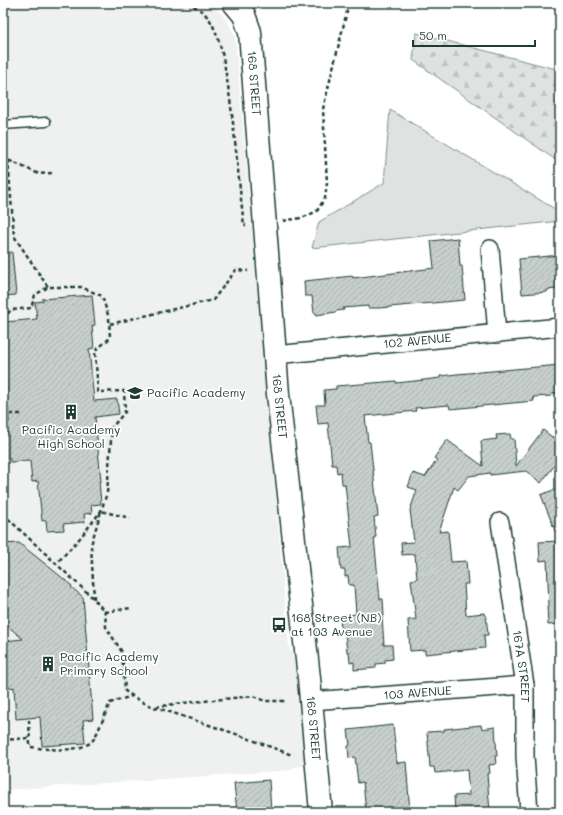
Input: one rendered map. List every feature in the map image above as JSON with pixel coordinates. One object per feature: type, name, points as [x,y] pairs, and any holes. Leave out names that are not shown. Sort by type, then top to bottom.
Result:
[{"type":"street","name":"168 STREET","points":[[234,3],[244,15],[250,32],[275,355],[321,812]]},
{"type":"street","points":[[490,249],[497,334]]},
{"type":"street","name":"102 AVENUE","points":[[275,355],[560,327]]},
{"type":"street","name":"167A STREET","points":[[500,522],[525,685],[525,756],[529,812]]},
{"type":"street","name":"103 AVENUE","points":[[311,701],[525,685]]},
{"type":"lane","points":[[3,125],[46,122]]},
{"type":"path","points":[[187,3],[200,10],[208,17],[213,25],[220,46],[233,119],[244,226],[248,225]]},
{"type":"path","points":[[286,221],[302,218],[313,213],[322,204],[325,198],[327,183],[323,113],[349,3]]},
{"type":"path","points":[[3,148],[8,160],[14,236],[48,287]]},
{"type":"path","points":[[8,160],[39,174],[52,173]]},
{"type":"path","points":[[110,324],[213,300],[236,270],[248,271]]},
{"type":"path","points":[[3,319],[11,310],[31,308],[35,295],[48,287],[81,287],[102,296],[110,318],[110,338],[95,351],[98,392],[124,391],[125,412],[112,427],[106,493],[91,545],[94,599]]},
{"type":"path","points":[[3,414],[21,414]]},
{"type":"path","points":[[101,511],[130,518]]},
{"type":"path","points":[[56,564],[80,538],[101,511]]},
{"type":"path","points":[[3,514],[94,599],[105,612],[106,627],[122,652],[125,691],[154,708],[232,733],[292,755]]},
{"type":"path","points":[[105,612],[132,608]]},
{"type":"path","points":[[29,720],[30,747],[64,750],[84,745],[93,740],[110,703],[133,696]]},
{"type":"path","points":[[154,708],[174,704],[252,696],[266,701],[287,701]]},
{"type":"path","points":[[3,740],[30,738]]},
{"type":"shaded area","name":"Pacific Academy","points":[[3,3],[211,3],[226,19],[235,37],[289,648],[295,658],[305,759],[304,766],[293,767],[293,770],[3,790]]},
{"type":"green space","points":[[416,33],[560,70],[560,163],[413,60]]},
{"type":"green space","points":[[390,110],[560,212],[560,221],[312,248],[319,222],[384,183]]},
{"type":"building","points":[[458,238],[465,300],[379,308],[368,308],[368,306],[343,308],[344,310],[316,315],[316,313],[314,313],[312,296],[305,296],[304,281],[353,276],[353,278],[434,268],[431,241]]},
{"type":"building","points":[[12,252],[16,295],[3,296],[3,253]]},
{"type":"building","points":[[560,255],[560,283],[557,284],[557,289],[547,290],[547,292],[522,294],[519,259]]},
{"type":"building","name":"Pacific Academy High School","points":[[92,295],[95,325],[92,326],[94,348],[89,349],[94,401],[117,399],[119,414],[95,417],[101,481],[99,481],[101,504],[91,505],[92,513],[84,514],[85,522],[63,524],[64,530],[47,531],[46,520],[42,521],[38,481],[32,482],[30,461],[10,462],[10,458],[3,459],[3,423],[9,422],[3,356],[3,332],[6,331],[5,322],[37,319],[35,302],[43,301],[42,299]]},
{"type":"building","points":[[560,365],[560,393],[551,394],[552,396],[533,397],[534,401],[450,409],[449,405],[415,408],[416,411],[365,416],[368,442],[370,442],[378,516],[374,517],[376,537],[374,537],[380,599],[383,599],[384,616],[382,616],[384,645],[392,645],[393,659],[385,660],[385,663],[376,664],[376,668],[354,670],[354,662],[350,663],[349,652],[347,652],[345,633],[341,634],[340,616],[356,614],[354,585],[349,585],[348,576],[345,577],[345,570],[341,570],[339,548],[352,547],[345,484],[342,484],[341,472],[337,473],[336,465],[332,465],[328,423],[318,424],[316,405],[325,405],[324,390],[336,389],[336,386],[396,381],[396,383],[440,378],[440,376],[457,374]]},
{"type":"building","points":[[543,430],[560,443],[560,458],[541,483],[526,471],[469,476],[458,490],[454,487],[439,532],[448,531],[451,562],[466,561],[468,584],[464,584],[466,615],[484,613],[484,615],[486,615],[488,635],[484,635],[485,648],[425,654],[425,650],[410,651],[408,620],[416,619],[411,580],[417,579],[415,554],[402,555],[401,543],[414,542],[410,510],[417,490],[408,487],[413,473],[425,477],[437,460],[434,458],[447,440],[483,466],[481,441],[497,439],[496,435],[510,434],[511,439],[514,439],[516,466]]},
{"type":"building","points":[[560,487],[560,624],[548,625],[547,606],[549,606],[547,560],[540,561],[539,542],[559,541],[541,495]]},
{"type":"building","name":"Pacific Academy Primary School","points":[[19,543],[59,575],[83,597],[93,719],[83,720],[85,743],[42,746],[40,717],[16,719],[14,687],[8,688],[4,641],[23,639],[3,622],[3,544]]},
{"type":"building","points":[[393,725],[397,763],[406,762],[410,812],[366,812],[363,782],[358,783],[355,757],[349,758],[348,746],[350,745],[348,730]]},
{"type":"building","points":[[481,725],[482,729],[495,727],[497,756],[495,756],[496,764],[489,765],[490,773],[487,774],[490,812],[455,812],[454,796],[469,795],[467,770],[435,773],[434,767],[430,767],[427,732]]},
{"type":"building","points":[[269,780],[271,810],[237,812],[234,783]]},
{"type":"place","name":"Pacific Academy","points":[[135,393]]},
{"type":"place","name":"Pacific Academy High School","points":[[71,412]]},
{"type":"place","name":"168 Street (NB) at 103 Avenue","points":[[279,625]]},
{"type":"place","name":"Pacific Academy Primary School","points":[[48,664]]}]
